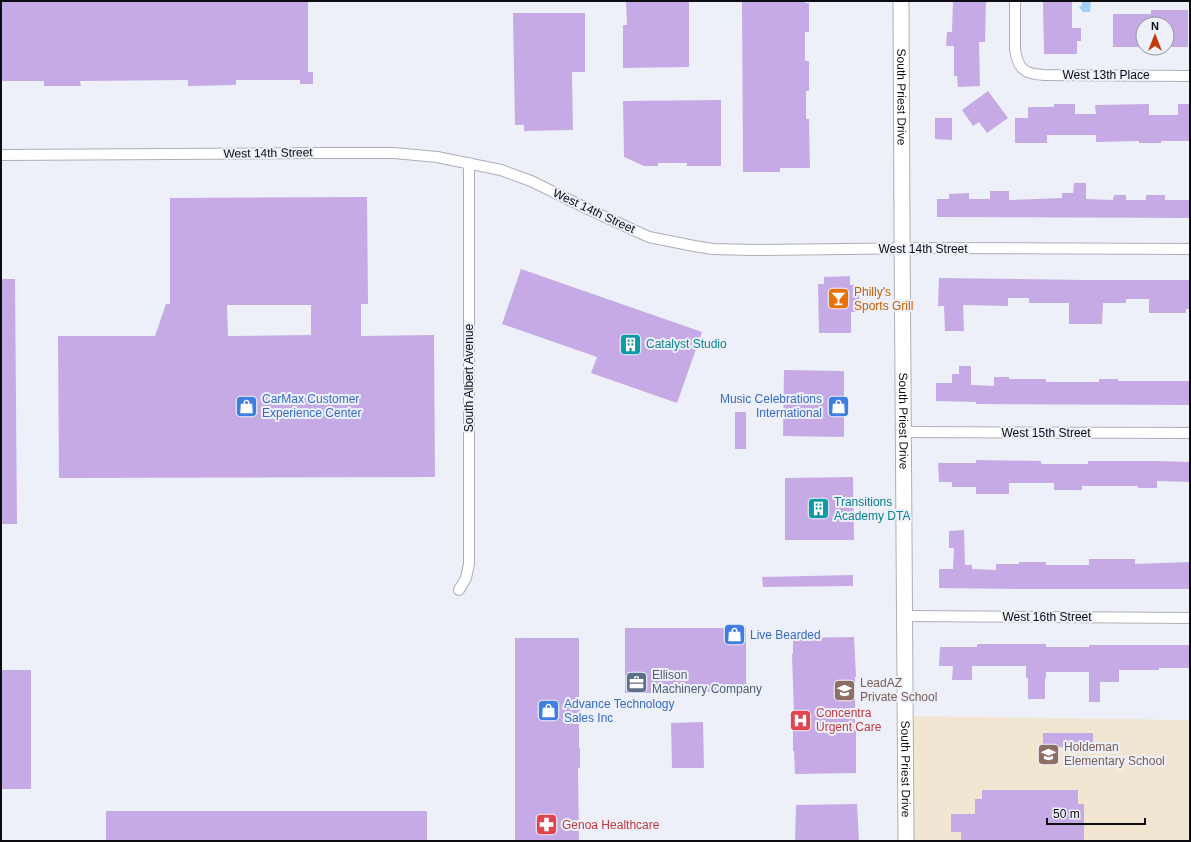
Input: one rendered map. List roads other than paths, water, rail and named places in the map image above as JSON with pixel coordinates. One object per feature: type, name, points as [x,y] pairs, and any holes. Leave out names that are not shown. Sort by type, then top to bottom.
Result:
[{"type":"main road","name":"South Priest Drive","points":[[901,1],[906,841]]},
{"type":"street","name":"West 13th Place","points":[[1015,1],[1015,49],[1018,64],[1022,69],[1029,73],[1044,75],[1190,76]]},
{"type":"street","name":"West 14th Street","points":[[1,155],[394,153],[437,157],[501,170],[531,181],[649,237],[713,249],[1190,249]]},
{"type":"street","name":"South Albert Avenue","points":[[459,590],[466,578],[469,564],[469,163]]},
{"type":"street","name":"West 15th Street","points":[[903,432],[1190,433]]},
{"type":"street","name":"West 16th Street","points":[[904,616],[1190,618]]},
{"type":"water","points":[[1082,1],[1091,1],[1090,12],[1083,12],[1079,7],[1082,5]]},
{"type":"place","name":"Philly's Sports Grill","points":[[839,299]]},
{"type":"place","name":"Catalyst Studio","points":[[630,344]]},
{"type":"place","name":"CarMax Customer Experience Center","points":[[246,406]]},
{"type":"place","name":"Music Celebrations International","points":[[838,406]]},
{"type":"place","name":"Transitions Academy DTA","points":[[819,509]]},
{"type":"place","name":"Live Bearded","points":[[735,635]]},
{"type":"place","name":"Ellison Machinery Company","points":[[636,682]]},
{"type":"place","name":"LeadAZ Private School","points":[[845,690]]},
{"type":"place","name":"Advance Technology Sales Inc","points":[[548,711]]},
{"type":"place","name":"Concentra Urgent Care","points":[[801,720]]},
{"type":"place","name":"Holdeman Elementary School","points":[[1048,754]]},
{"type":"place","name":"Genoa Healthcare","points":[[547,825]]}]
